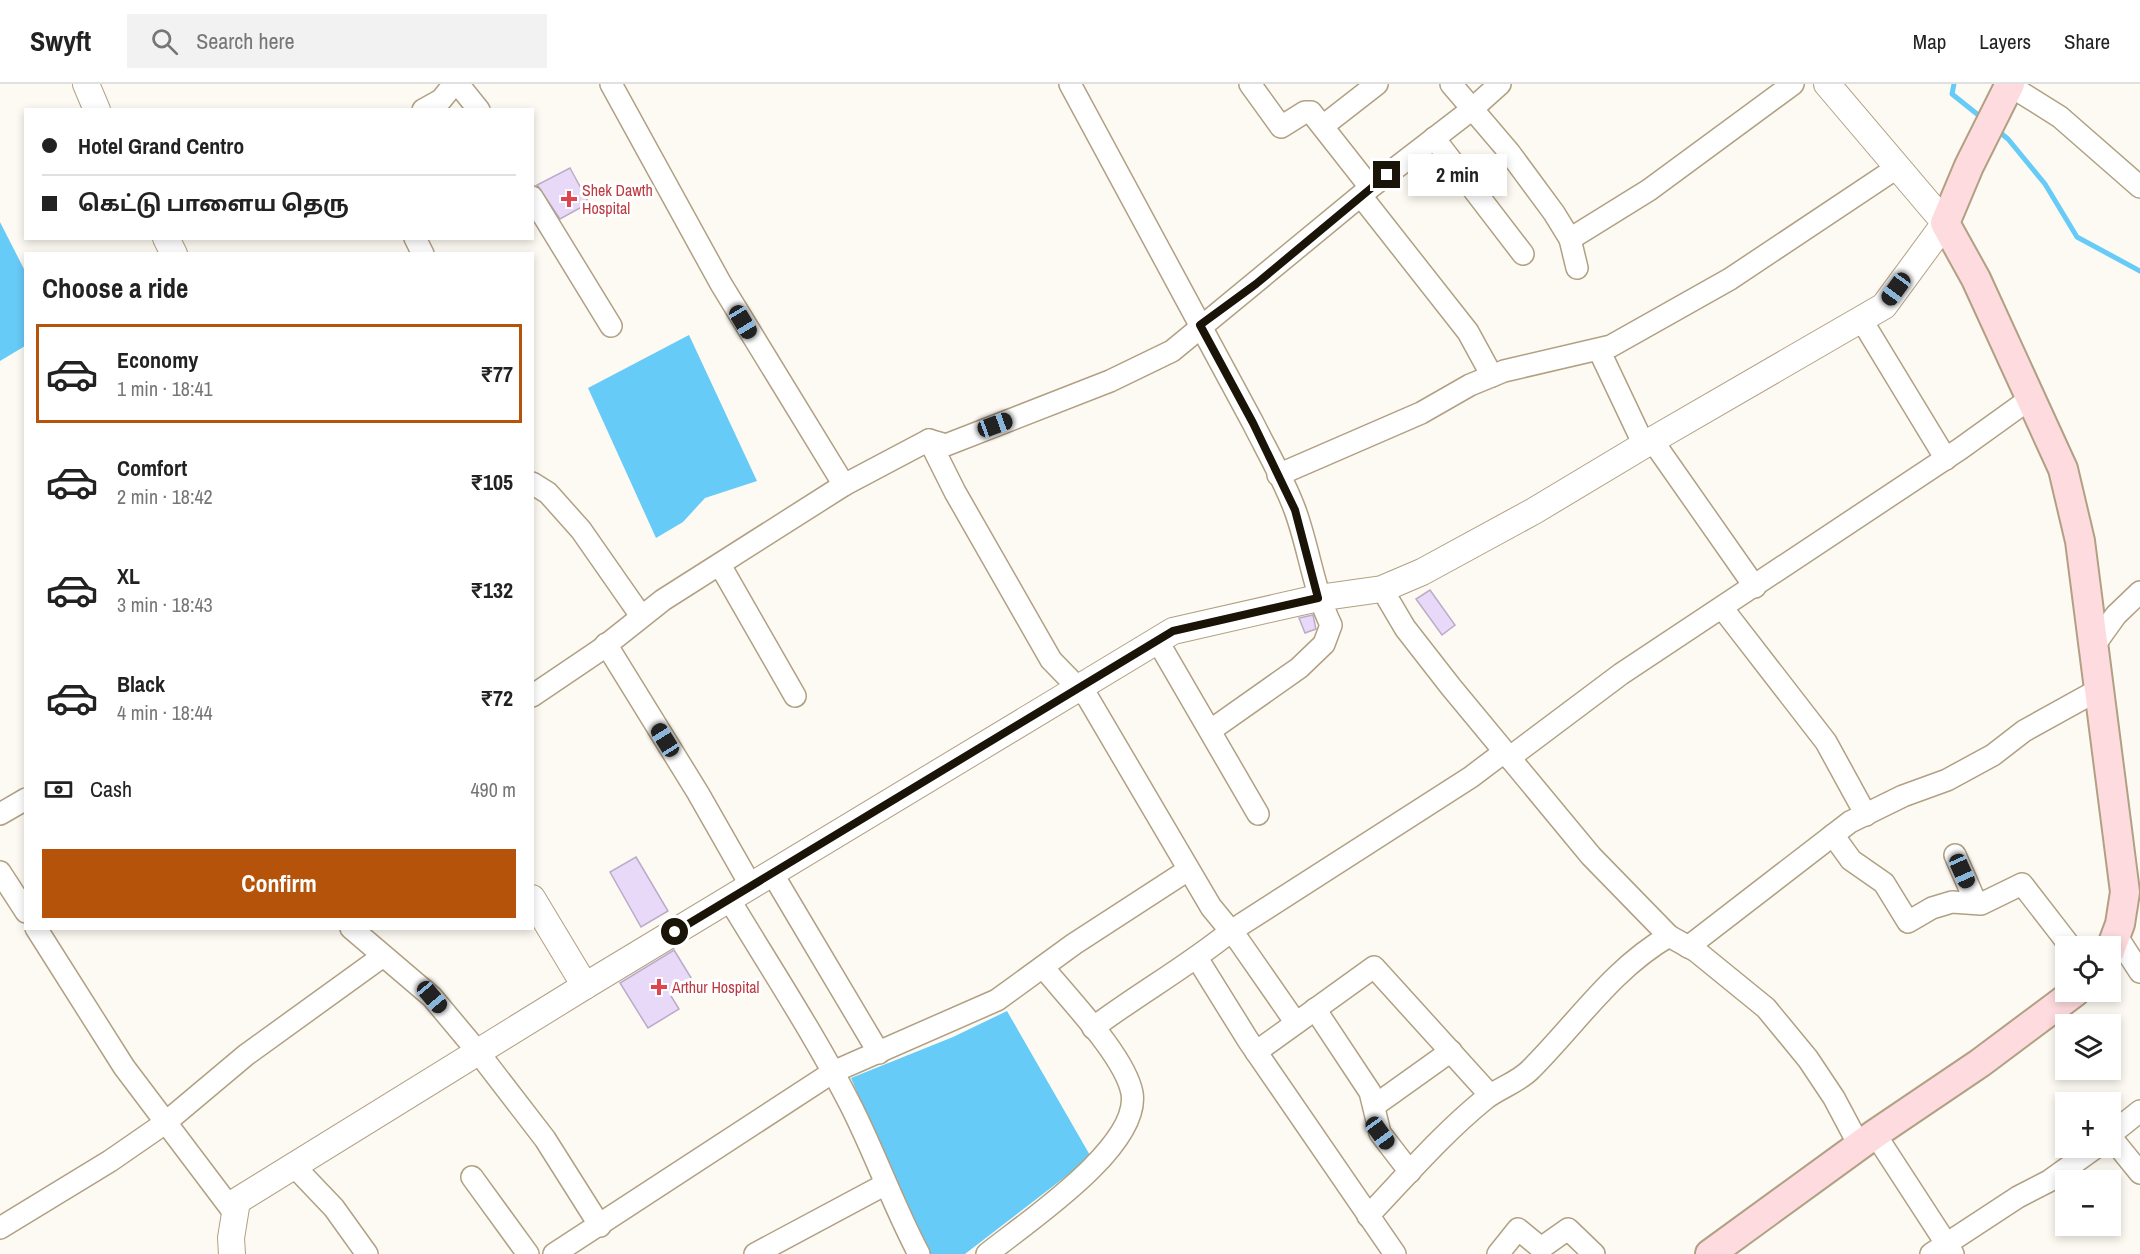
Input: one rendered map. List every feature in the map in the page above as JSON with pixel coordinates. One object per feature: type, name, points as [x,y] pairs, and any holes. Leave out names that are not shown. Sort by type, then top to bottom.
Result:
[{"type":"main road","points":[[2009,84],[1946,223],[1976,279],[2004,345],[2063,469],[2080,541],[2124,891],[2123,945]]},
{"type":"main road","points":[[1710,1254],[1867,1140],[1980,1063],[2062,1002]]},
{"type":"street","points":[[86,84],[97,108]]},
{"type":"street","points":[[427,108],[441,100],[453,84]]},
{"type":"street","points":[[458,84],[477,108]]},
{"type":"street","points":[[610,84],[721,284],[844,485]]},
{"type":"street","points":[[1070,84],[1200,325],[1295,510],[1318,598],[1331,625],[1324,644],[1271,690],[1211,730]]},
{"type":"street","points":[[1250,84],[1281,127],[1305,112],[1311,112],[1323,126],[1365,192],[1468,332],[1492,376]]},
{"type":"street","points":[[1323,126],[1377,84]]},
{"type":"street","points":[[1451,84],[1509,152],[1570,239],[1576,267]]},
{"type":"street","points":[[534,695],[606,645],[640,616],[844,485],[929,440],[946,445],[1110,381],[1172,351],[1200,325],[1256,284],[1365,192],[1472,110],[1500,84]]},
{"type":"street","points":[[1570,239],[1649,190],[1793,84]]},
{"type":"street","points":[[232,1254],[231,1238],[237,1201],[585,986],[1157,640],[1173,631],[1318,598],[1382,589],[1422,572],[1534,511],[1648,442],[1884,306],[1946,223],[1827,84]]},
{"type":"street","points":[[2009,84],[2060,117],[2140,187]]},
{"type":"street","points":[[1434,138],[1522,254]]},
{"type":"street","points":[[1278,475],[1422,413],[1470,385],[1492,376],[1611,346],[1730,279],[1898,167]]},
{"type":"street","points":[[534,200],[611,326]]},
{"type":"street","points":[[1862,319],[1946,459]]},
{"type":"street","points":[[1599,350],[1648,442],[1755,587]]},
{"type":"street","points":[[1093,1028],[1197,958],[1231,931],[1506,755],[1621,674],[1723,609],[1946,459],[2031,398]]},
{"type":"street","points":[[929,440],[955,492],[999,565],[1051,660],[1088,698],[1211,907],[1231,931],[1296,1023]]},
{"type":"street","points":[[534,484],[548,494],[580,530],[640,616]]},
{"type":"street","points":[[720,565],[795,696]]},
{"type":"street","points":[[1382,589],[1405,628],[1506,755],[1592,856],[1669,936],[1688,947],[1766,1008],[1808,1059],[1944,1251],[2018,1197],[2049,1181],[2081,1158]]},
{"type":"street","points":[[2093,648],[2116,615],[2140,592]]},
{"type":"street","points":[[1723,609],[1761,662],[1826,742],[1866,815]]},
{"type":"street","points":[[1157,640],[1258,814]]},
{"type":"street","points":[[606,645],[698,793],[762,879],[879,1053]]},
{"type":"street","points":[[1688,947],[1833,835],[1866,815],[1947,780],[1993,755],[2024,731],[2098,690]]},
{"type":"street","points":[[0,814],[24,800]]},
{"type":"street","points":[[1833,835],[1851,860],[1884,883],[1908,922],[1932,908],[1952,902],[1976,903],[2003,895],[2022,884],[2062,936]]},
{"type":"street","points":[[1955,855],[1976,903]]},
{"type":"street","points":[[554,1254],[600,1226],[800,1091],[833,1072],[997,1000],[1188,870]]},
{"type":"street","points":[[0,872],[24,909]]},
{"type":"street","points":[[729,899],[833,1072],[884,1185],[919,1254]]},
{"type":"street","points":[[534,901],[585,986]]},
{"type":"street","points":[[37,930],[124,1067],[235,1214]]},
{"type":"street","points":[[353,930],[432,997],[478,1052],[545,1139],[600,1226]]},
{"type":"street","points":[[1368,1216],[1441,1138],[1490,1095],[1529,1072],[1611,980],[1635,958],[1669,936]]},
{"type":"street","points":[[2123,945],[2140,972]]},
{"type":"street","points":[[0,1228],[110,1161],[165,1123],[246,1055],[383,956]]},
{"type":"street","points":[[1197,958],[1256,1052],[1395,1254]]},
{"type":"street","points":[[987,1254],[1087,1173],[1109,1151],[1128,1118],[1132,1093],[1127,1080],[1103,1040],[1044,967]]},
{"type":"street","points":[[1256,1052],[1374,967],[1490,1095]]},
{"type":"street","points":[[1315,1009],[1370,1092],[1380,1133],[1410,1172]]},
{"type":"street","points":[[1374,1106],[1451,1051]]},
{"type":"street","points":[[2121,1127],[2140,1111]]},
{"type":"street","points":[[2121,1150],[2140,1173]]},
{"type":"street","points":[[294,1166],[334,1208],[367,1254]]},
{"type":"street","points":[[472,1177],[528,1254]]},
{"type":"street","points":[[754,1254],[884,1185]]},
{"type":"street","points":[[1498,1254],[1518,1229],[1541,1248],[1568,1229],[1590,1247],[1594,1254]]},
{"type":"water","points":[[0,222],[24,269],[24,347],[0,361]]},
{"type":"water","points":[[689,335],[757,481],[705,498],[683,522],[656,538],[588,388]]},
{"type":"water","points":[[1007,1011],[1091,1157],[965,1254],[930,1254],[900,1196],[851,1078],[953,1037]]},
{"type":"building","points":[[570,168],[589,203],[560,219],[537,185]]},
{"type":"building","points":[[1430,590],[1455,625],[1442,635],[1416,599]]},
{"type":"building","points":[[1313,615],[1316,629],[1305,633],[1299,618]]},
{"type":"building","points":[[636,857],[668,911],[641,927],[610,872]]},
{"type":"building","points":[[674,950],[693,981],[671,996],[679,1009],[648,1028],[620,983]]},
{"type":"waterway","points":[[1954,84],[1952,94],[1982,118]]},
{"type":"waterway","points":[[1997,130],[2008,139],[2045,184],[2077,237],[2140,271]]},
{"type":"place","name":"Shek Dawth Hospital","points":[[569,199]]},
{"type":"place","name":"Arthur Hospital","points":[[659,987]]},
{"type":"route","points":[[675,932],[1173,631],[1318,598],[1295,510],[1253,423],[1200,325],[1256,284],[1387,175]]}]
